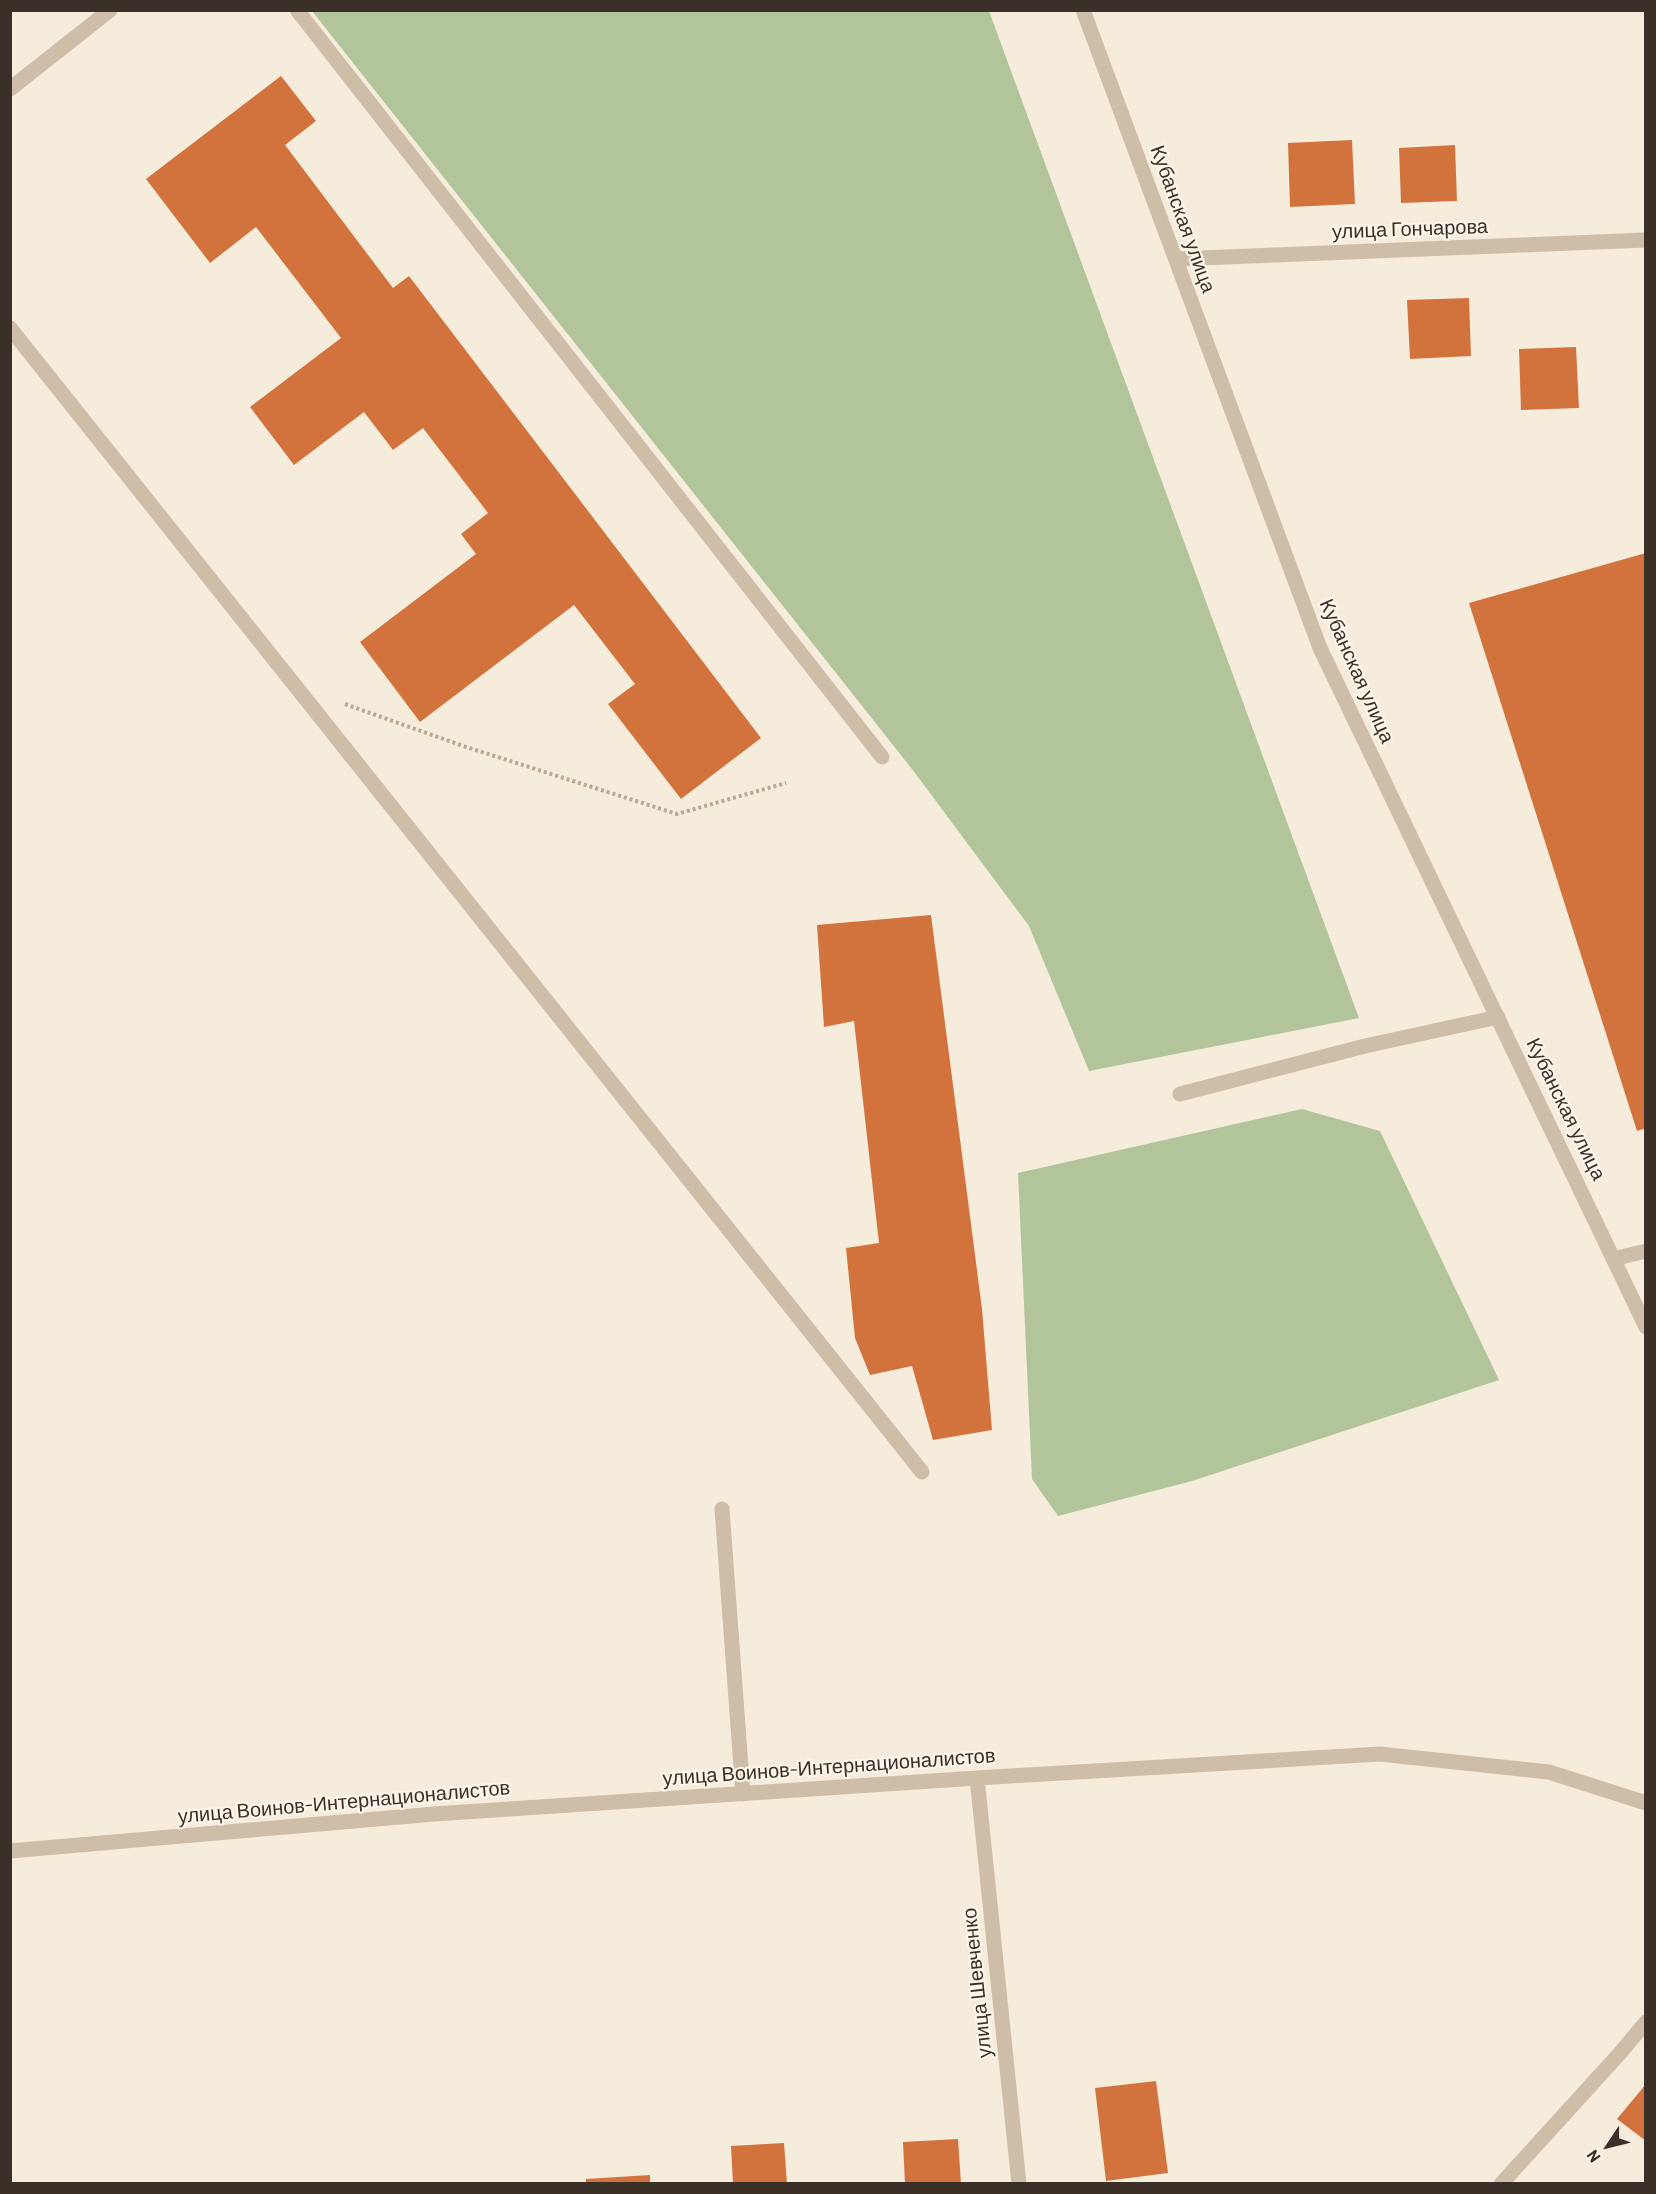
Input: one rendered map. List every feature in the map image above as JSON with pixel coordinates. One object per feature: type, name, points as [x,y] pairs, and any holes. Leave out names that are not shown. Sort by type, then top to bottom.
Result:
[{"type":"street","points":[[10,89],[110,10]]},
{"type":"street","points":[[297,10],[882,757]]},
{"type":"street","name":"Кубанская улица","points":[[1083,10],[1320,648],[1646,1327]]},
{"type":"street","name":"улица Гончарова","points":[[1176,259],[1646,240]]},
{"type":"street","points":[[10,328],[922,1472]]},
{"type":"street","points":[[1180,1094],[1365,1046],[1498,1017]]},
{"type":"street","points":[[1613,1259],[1646,1251]]},
{"type":"street","points":[[722,1509],[743,1794]]},
{"type":"street","name":"улица Воинов-Интернационалистов","points":[[10,1851],[434,1814],[1380,1754],[1549,1772],[1646,1803]]},
{"type":"street","name":"улица Шевченко","points":[[977,1778],[1020,2184]]},
{"type":"street","points":[[1501,2184],[1646,2022]]},
{"type":"path","points":[[339,702],[463,746],[677,814],[786,783]]},
{"type":"green space","points":[[312,11],[989,11],[1359,1018],[1089,1071],[1029,926],[912,769]]},
{"type":"green space","points":[[1302,1109],[1380,1131],[1499,1380],[1192,1481],[1058,1516],[1032,1479],[1018,1173]]},
{"type":"building","points":[[281,76],[316,121],[285,145],[393,288],[409,276],[761,738],[681,799],[608,704],[635,684],[574,605],[420,722],[360,642],[476,554],[461,534],[488,513],[423,428],[393,450],[364,412],[294,465],[250,407],[341,338],[256,227],[210,263],[146,179]]},
{"type":"building","points":[[1352,140],[1355,204],[1290,207],[1288,143]]},
{"type":"building","points":[[1455,145],[1457,201],[1401,203],[1399,148]]},
{"type":"building","points":[[1469,298],[1471,356],[1410,359],[1407,300]]},
{"type":"building","points":[[1576,347],[1579,408],[1521,410],[1519,349]]},
{"type":"building","points":[[1646,553],[1646,1128],[1637,1131],[1469,603]]},
{"type":"building","points":[[931,915],[982,1309],[992,1430],[933,1440],[912,1366],[870,1375],[855,1338],[846,1248],[879,1243],[854,1021],[824,1027],[817,925]]},
{"type":"building","points":[[1156,2081],[1168,2173],[1106,2181],[1095,2088]]},
{"type":"building","points":[[1646,2084],[1646,2141],[1617,2119]]},
{"type":"building","points":[[958,2139],[961,2184],[905,2184],[903,2142]]},
{"type":"building","points":[[784,2143],[787,2184],[733,2184],[731,2146]]},
{"type":"building","points":[[650,2175],[650,2184],[586,2184],[586,2179]]}]
